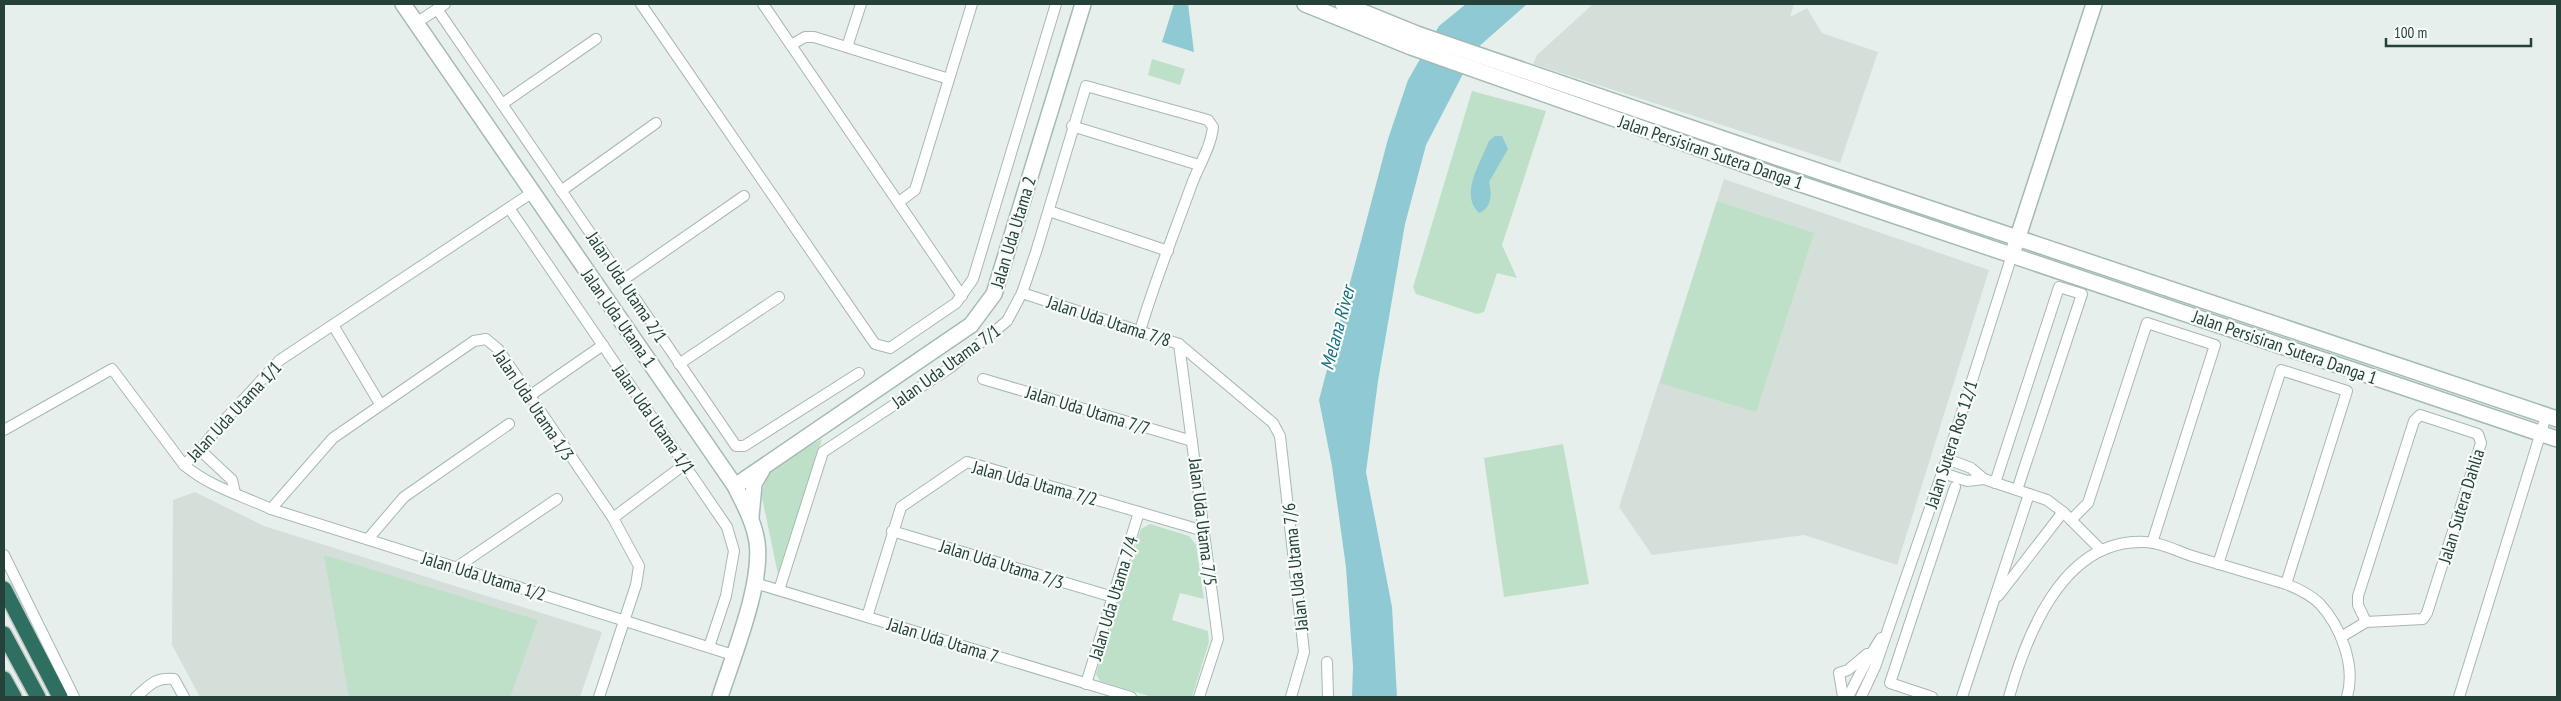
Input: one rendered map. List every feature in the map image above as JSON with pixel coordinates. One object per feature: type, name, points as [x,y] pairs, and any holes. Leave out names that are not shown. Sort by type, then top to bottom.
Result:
[{"type":"highway","points":[[4,589],[60,697]]},
{"type":"highway","points":[[4,634],[38,697]]},
{"type":"highway","points":[[4,679],[14,697]]},
{"type":"main road","name":"Jalan Uda Utama 1","points":[[403,4],[735,486],[751,519],[757,542],[755,583],[720,697]]},
{"type":"main road","name":"Jalan Uda Utama 2","points":[[735,486],[971,325],[994,294],[1083,4]]},
{"type":"main road","points":[[1305,4],[1414,41]]},
{"type":"main road","points":[[1343,4],[1414,41]]},
{"type":"main road","points":[[2012,255],[2094,4]]},
{"type":"main road","name":"Jalan Persisiran Sutera Danga 1","points":[[1414,41],[1773,156],[2552,417]]},
{"type":"main road","name":"Jalan Persisiran Sutera Danga 1","points":[[1478,62],[1789,180],[2557,439]]},
{"type":"main road","points":[[715,457],[736,470],[764,466]]},
{"type":"main road","points":[[751,519],[754,484],[764,466]]},
{"type":"street","points":[[641,4],[876,344],[882,347],[894,346],[956,303],[973,279],[1056,4]]},
{"type":"street","points":[[762,4],[962,296]]},
{"type":"street","points":[[847,47],[861,4]]},
{"type":"street","points":[[899,202],[915,190],[972,4]]},
{"type":"street","name":"Jalan Uda Utama 2/1","points":[[416,23],[441,6],[502,104],[736,446],[744,446],[859,373]]},
{"type":"street","points":[[791,45],[805,36],[847,47],[949,80]]},
{"type":"street","points":[[502,104],[596,39]]},
{"type":"street","name":"Jalan Uda Utama 7/1","points":[[779,590],[823,452],[951,367],[1007,322],[1022,293],[1049,211],[1072,126],[1086,86],[1208,120],[1213,127],[1212,137],[1199,165]]},
{"type":"street","points":[[561,191],[656,123]]},
{"type":"street","points":[[1072,126],[1199,165],[1153,288],[1140,331]]},
{"type":"street","name":"Jalan Uda Utama 1/1","points":[[184,465],[200,450],[220,425],[280,360],[533,192]]},
{"type":"street","points":[[622,280],[744,196]]},
{"type":"street","name":"Jalan Uda Utama 1/1","points":[[508,208],[722,517],[734,552],[726,596],[709,647]]},
{"type":"street","points":[[1049,211],[1168,251]]},
{"type":"street","name":"Jalan Sutera Ros 12/1","points":[[1861,697],[1869,682],[1948,459],[2012,255]]},
{"type":"street","points":[[1995,483],[2059,287],[2082,294],[2017,490]]},
{"type":"street","name":"Jalan Uda Utama 7/8","points":[[1022,293],[1180,344],[1273,423],[1280,436]]},
{"type":"street","points":[[679,364],[779,297]]},
{"type":"street","points":[[2071,520],[2088,504],[2147,323],[2215,345],[2152,543]]},
{"type":"street","points":[[333,325],[380,404]]},
{"type":"street","name":"Jalan Uda Utama 1/3","points":[[271,509],[333,438],[474,340],[486,339],[498,349],[528,396],[613,518],[639,566],[636,585],[599,697]]},
{"type":"street","name":"Jalan Uda Utama 7/5","points":[[1180,344],[1218,639],[1200,697]]},
{"type":"street","points":[[528,396],[602,345]]},
{"type":"street","name":"Jalan Uda Utama 1/2","points":[[4,430],[112,369],[184,465],[195,474],[226,492],[235,493],[271,509],[733,655]]},
{"type":"street","points":[[2218,564],[2281,370],[2347,391],[2286,584]]},
{"type":"street","name":"Jalan Uda Utama 7/7","points":[[983,379],[1192,442]]},
{"type":"street","name":"Jalan Sutera Dahlia","points":[[2420,415],[2478,434],[2481,443],[2427,613],[2423,620],[2366,622],[2358,605],[2358,596],[2414,421],[2420,415]]},
{"type":"street","points":[[2459,697],[2540,434],[2552,417]]},
{"type":"street","points":[[368,539],[404,497],[509,424]]},
{"type":"street","name":"Jalan Uda Utama 7/6","points":[[1280,436],[1304,652],[1291,697]]},
{"type":"street","points":[[200,450],[232,480],[235,493]]},
{"type":"street","points":[[1948,459],[1971,468],[1984,479],[2047,500],[2063,512],[2102,550]]},
{"type":"street","name":"Jalan Uda Utama 7/2","points":[[867,617],[892,531],[901,507],[967,462],[1204,531]]},
{"type":"street","points":[[613,518],[686,464]]},
{"type":"street","points":[[1943,473],[1967,481],[1984,479]]},
{"type":"street","name":"Jalan Sutera Ros 12/1","points":[[1932,697],[1890,683],[1955,487]]},
{"type":"street","points":[[1962,697],[2029,494]]},
{"type":"street","points":[[457,568],[557,499]]},
{"type":"street","name":"Jalan Uda Utama 7/4","points":[[1086,684],[1139,512]]},
{"type":"street","points":[[1993,603],[2063,512]]},
{"type":"street","name":"Jalan Uda Utama 7/3","points":[[892,531],[1113,597]]},
{"type":"street","points":[[2009,697],[2021,655],[2046,603],[2081,563],[2118,543],[2152,543],[2304,591],[2320,604],[2341,637],[2349,661],[2347,697]]},
{"type":"street","points":[[4,555],[74,697]]},
{"type":"street","name":"Jalan Uda Utama 7","points":[[755,583],[1131,697]]},
{"type":"street","points":[[2341,637],[2366,622]]},
{"type":"street","name":"Jalan Sutera Ros 12/1","points":[[1848,697],[1857,678],[1886,631]]},
{"type":"street","points":[[1843,697],[1839,673],[1848,670],[1874,649]]},
{"type":"street","points":[[1327,662],[1328,697]]},
{"type":"street","points":[[136,697],[158,678],[174,679],[184,697]]},
{"type":"street","points":[[1857,678],[1869,682]]},
{"type":"shaded area","points":[[1593,4],[1794,4],[1790,17],[1807,8],[1822,33],[1878,52],[1840,163],[1533,64],[1537,55]]},
{"type":"shaded area","points":[[1724,179],[1989,270],[1897,565],[1804,535],[1652,555],[1619,507]]},
{"type":"shaded area","points":[[195,492],[264,526],[602,632],[580,697],[200,697],[172,645],[173,500]]},
{"type":"green space","points":[[1152,59],[1185,69],[1180,85],[1148,75]]},
{"type":"green space","points":[[1472,91],[1546,111],[1502,245],[1517,278],[1497,273],[1484,312],[1477,314],[1416,294],[1413,287]]},
{"type":"green space","points":[[1717,201],[1814,233],[1756,412],[1660,383]]},
{"type":"green space","points":[[822,439],[778,574],[761,493],[772,467]]},
{"type":"green space","points":[[1563,444],[1589,584],[1504,597],[1484,458]]},
{"type":"green space","points":[[1150,524],[1189,536],[1196,545],[1204,599],[1180,593],[1172,620],[1208,631],[1209,642],[1192,697],[1152,697],[1100,681],[1096,674],[1141,529]]},
{"type":"green space","points":[[324,555],[538,620],[510,697],[349,697]]},
{"type":"water","points":[[1174,4],[1188,4],[1194,52],[1162,42]]},
{"type":"water","points":[[1466,4],[1527,4],[1476,49],[1426,145],[1405,224],[1378,381],[1366,472],[1392,607],[1397,697],[1352,697],[1353,667],[1346,567],[1332,466],[1319,400],[1388,139],[1408,80],[1439,26]]},
{"type":"water","points":[[1495,136],[1502,136],[1508,149],[1489,182],[1491,196],[1489,204],[1479,213],[1473,205],[1471,187],[1489,141]]},
{"type":"water label","name":"Melana River","points":[[1337,328]]}]
